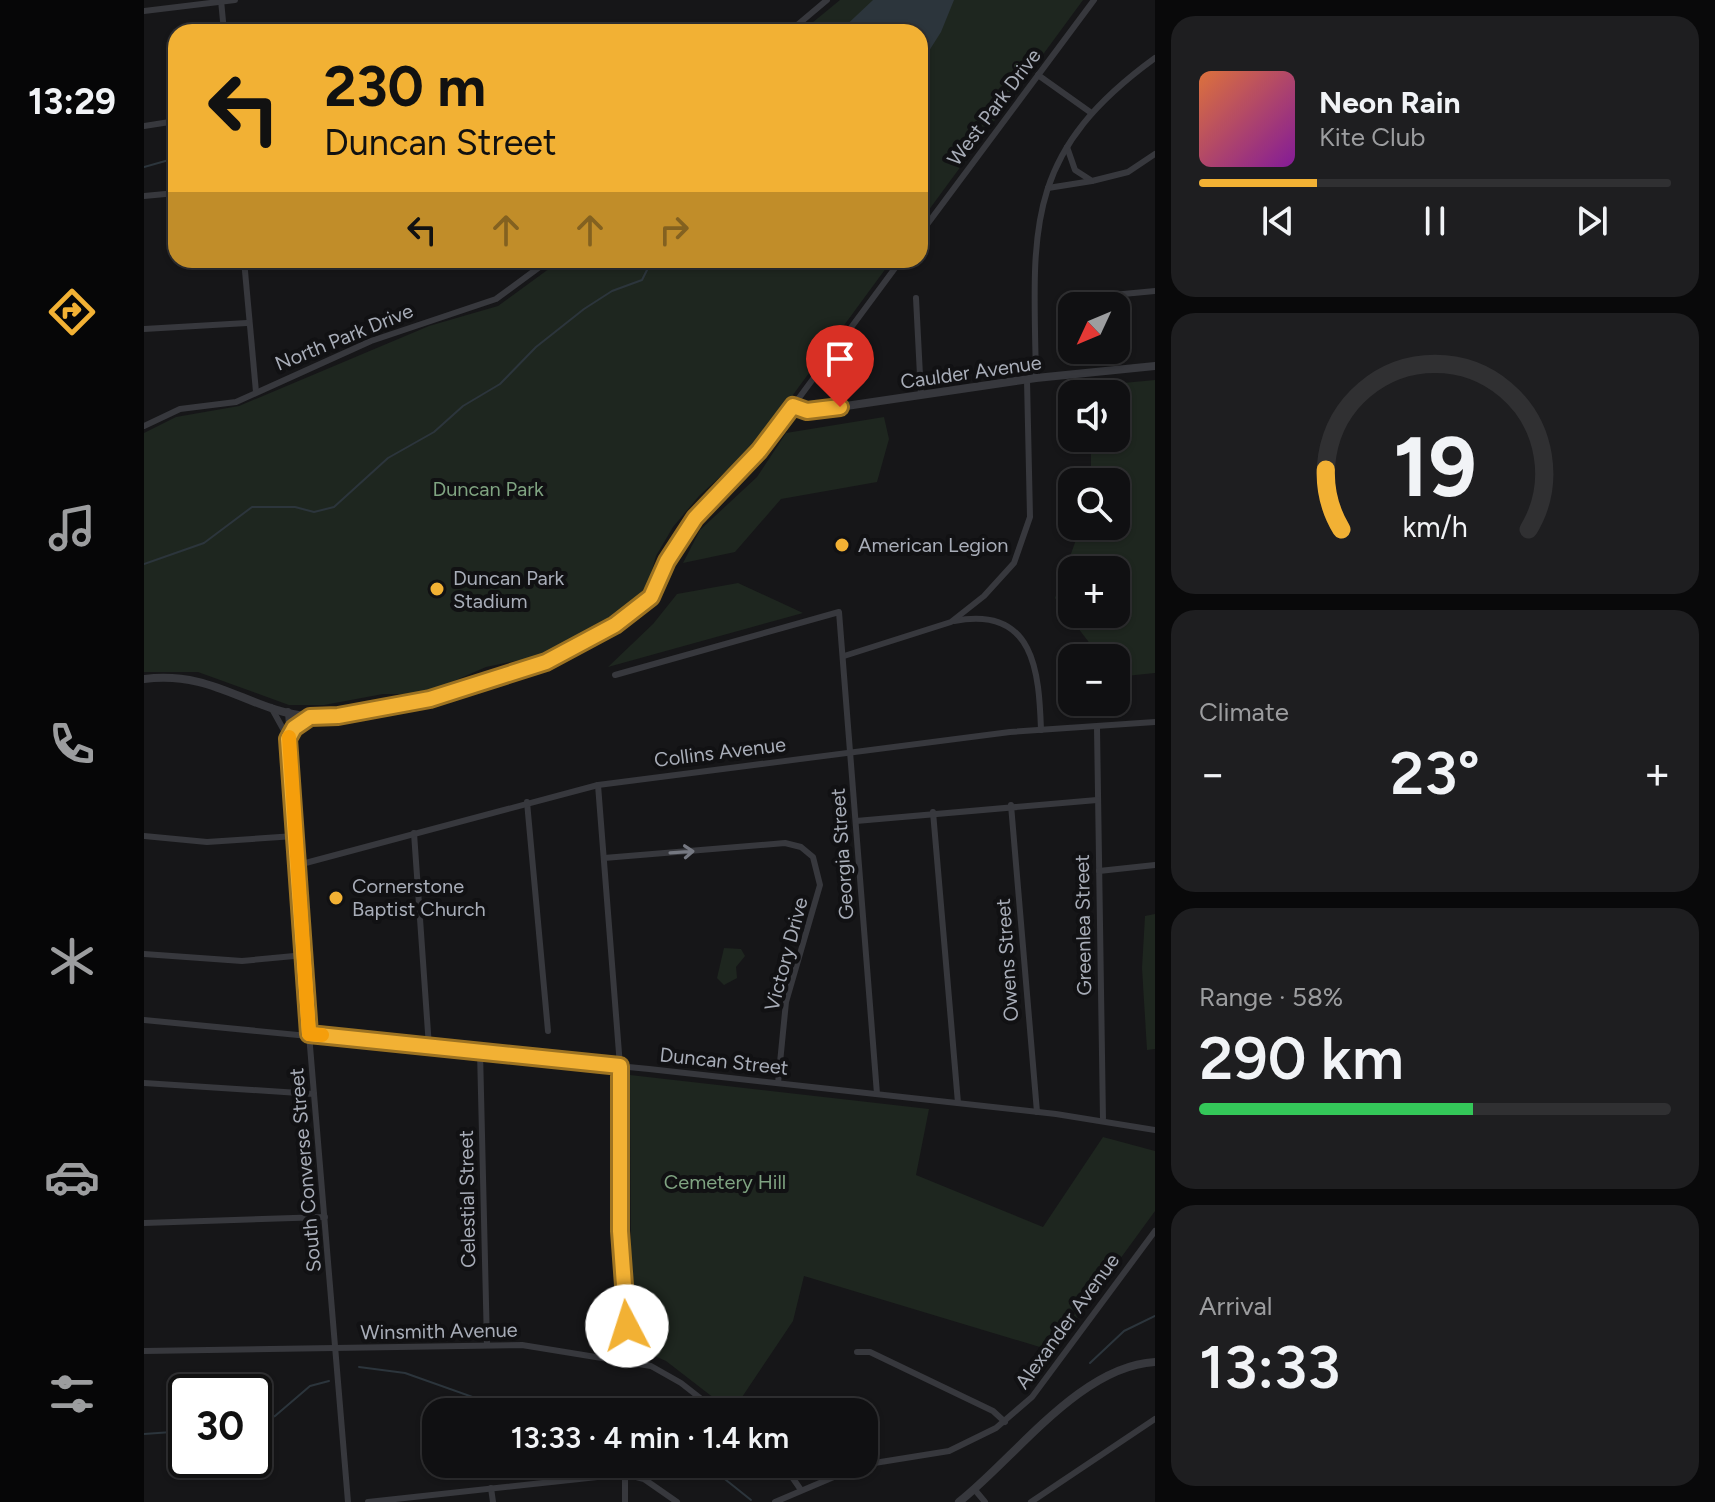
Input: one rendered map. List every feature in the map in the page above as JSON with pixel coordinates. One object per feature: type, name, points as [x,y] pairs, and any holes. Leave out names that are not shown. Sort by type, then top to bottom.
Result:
[{"type":"street","points":[[144,11],[235,0]]},
{"type":"street","points":[[798,24],[827,0]]},
{"type":"street","name":"West Park Drive","points":[[928,223],[1094,0]]},
{"type":"street","points":[[221,1],[223,24]]},
{"type":"street","points":[[844,656],[951,622],[974,606],[1009,569],[1028,526],[1034,243],[1048,188],[1067,147],[1090,112],[1155,58]]},
{"type":"street","points":[[1038,75],[1090,112]]},
{"type":"street","points":[[144,126],[168,122]]},
{"type":"street","points":[[1067,147],[1075,170],[1092,181]]},
{"type":"street","points":[[1048,188],[1128,172],[1155,154]]},
{"type":"street","points":[[144,196],[168,194]]},
{"type":"street","points":[[244,268],[247,323],[256,392]]},
{"type":"street","name":"North Park Drive","points":[[144,426],[166,413],[225,405],[371,341],[496,299],[538,268]]},
{"type":"street","points":[[144,679],[168,676],[195,679],[270,707],[310,717],[338,716],[430,699],[546,662],[615,625],[651,597],[667,561],[695,518],[759,451],[895,268]]},
{"type":"street","points":[[1130,293],[1155,291]]},
{"type":"street","points":[[916,298],[921,395]]},
{"type":"street","points":[[144,329],[247,323]]},
{"type":"street","name":"Caulder Avenue","points":[[793,406],[812,411],[1031,379],[1155,366]]},
{"type":"street","name":"Georgia Street","points":[[615,675],[839,612],[877,1094]]},
{"type":"street","points":[[951,622],[992,622],[1016,634],[1026,644],[1039,675],[1041,730]]},
{"type":"street","name":"South Converse Street","points":[[270,707],[288,739]]},
{"type":"street","name":"South Converse Street","points":[[288,711],[309,1034],[348,1502]]},
{"type":"street","points":[[288,739],[294,728],[310,717]]},
{"type":"street","name":"Collins Avenue","points":[[298,865],[598,785],[1041,730],[1155,722]]},
{"type":"street","name":"Greenlea Street","points":[[1097,728],[1103,1120]]},
{"type":"street","points":[[598,785],[620,1066],[620,1231],[629,1361]]},
{"type":"street","points":[[856,821],[1011,805],[1097,800]]},
{"type":"street","points":[[527,802],[548,1031]]},
{"type":"street","name":"Owens Street","points":[[1011,805],[1037,1112]]},
{"type":"street","points":[[933,812],[958,1103]]},
{"type":"street","points":[[414,833],[429,1047]]},
{"type":"street","points":[[144,836],[207,842],[295,836]]},
{"type":"street","name":"Victory Drive","points":[[604,858],[785,843],[801,847],[813,857],[820,885],[788,993],[778,1083]]},
{"type":"street","points":[[1099,871],[1155,865]]},
{"type":"street","points":[[144,954],[242,961],[305,955]]},
{"type":"street","name":"Duncan Street","points":[[144,1020],[778,1083],[1103,1120],[1155,1130]]},
{"type":"street","name":"Celestial Street","points":[[480,1051],[487,1345]]},
{"type":"street","points":[[144,1083],[314,1094]]},
{"type":"street","points":[[144,1223],[325,1217]]},
{"type":"street","name":"Alexander Avenue","points":[[775,1502],[876,1462],[949,1451],[981,1438],[1005,1422],[1032,1397],[1155,1231]]},
{"type":"street","name":"Winsmith Avenue","points":[[144,1351],[522,1345],[629,1361],[665,1373],[699,1398]]},
{"type":"street","points":[[857,1352],[870,1352],[993,1411],[1005,1422]]},
{"type":"street","points":[[959,1502],[1089,1386],[1130,1366],[1155,1362]]},
{"type":"street","points":[[1031,1502],[1155,1419]]},
{"type":"street","points":[[368,1502],[587,1478]]},
{"type":"street","points":[[625,1478],[625,1502]]},
{"type":"street","points":[[640,1478],[677,1502]]},
{"type":"street","points":[[793,1478],[801,1490]]},
{"type":"street","points":[[491,1488],[493,1502]]},
{"type":"street","points":[[975,1490],[985,1502]]},
{"type":"green space","points":[[840,0],[1083,0],[928,211],[928,24],[811,24]]},
{"type":"green space","name":"Duncan Park","points":[[550,268],[886,268],[759,441],[699,496],[673,527],[656,556],[645,595],[607,624],[549,654],[486,667],[424,694],[383,694],[324,705],[289,705],[198,672],[144,672],[144,433],[176,417],[239,406],[429,326],[498,306]]},
{"type":"green space","points":[[1155,380],[1155,673],[1130,676],[1130,644],[1090,644],[1078,628],[1130,628],[1130,556],[1070,556],[1076,540],[1130,540],[1130,468],[1091,468],[1091,452],[1130,452],[1130,382]]},
{"type":"green space","points":[[884,417],[889,439],[877,482],[781,499],[735,552],[683,563],[700,530],[757,477],[786,433]]},
{"type":"green space","points":[[738,583],[803,613],[608,667],[653,624],[677,594]]},
{"type":"green space","points":[[1155,914],[1155,1049],[1147,1050],[1142,968],[1145,916]]},
{"type":"green space","points":[[724,948],[741,949],[745,956],[736,967],[737,978],[724,985],[717,978]]},
{"type":"green space","name":"Cemetery Hill","points":[[630,1075],[929,1109],[916,1175],[1043,1227],[1103,1137],[1155,1151],[1155,1211],[1053,1351],[804,1276],[793,1321],[741,1398],[714,1398],[666,1361],[639,1349],[631,1255]]},
{"type":"shaded area","points":[[873,0],[954,0],[941,32],[928,52],[928,24],[848,24]]},
{"type":"waterway","points":[[144,167],[168,160]]},
{"type":"waterway","points":[[144,564],[204,543],[252,507],[295,507],[314,512],[334,507],[388,458],[434,432],[463,406],[500,384],[536,347],[584,309],[612,291],[642,280],[648,268]]},
{"type":"waterway","points":[[1090,1363],[1124,1331],[1155,1316]]},
{"type":"waterway","points":[[359,1367],[405,1373],[476,1398]]},
{"type":"waterway","points":[[272,1417],[310,1386],[329,1381]]},
{"type":"waterway","points":[[144,1434],[168,1432]]},
{"type":"waterway","points":[[724,1478],[751,1500]]},
{"type":"slow traffic","points":[[289,737],[309,1034],[322,1035]]},
{"type":"place","name":"American Legion","points":[[842,545]]},
{"type":"place","name":"Duncan Park Stadium","points":[[437,589]]},
{"type":"place","name":"Cornerstone Baptist Church","points":[[336,898]]},
{"type":"route","points":[[627,1326],[620,1231],[620,1066],[309,1034],[288,739],[294,728],[310,717],[338,716],[430,699],[531,668],[584,644],[651,597],[667,561],[695,518],[759,451],[793,406],[807,411],[840,407]]}]
